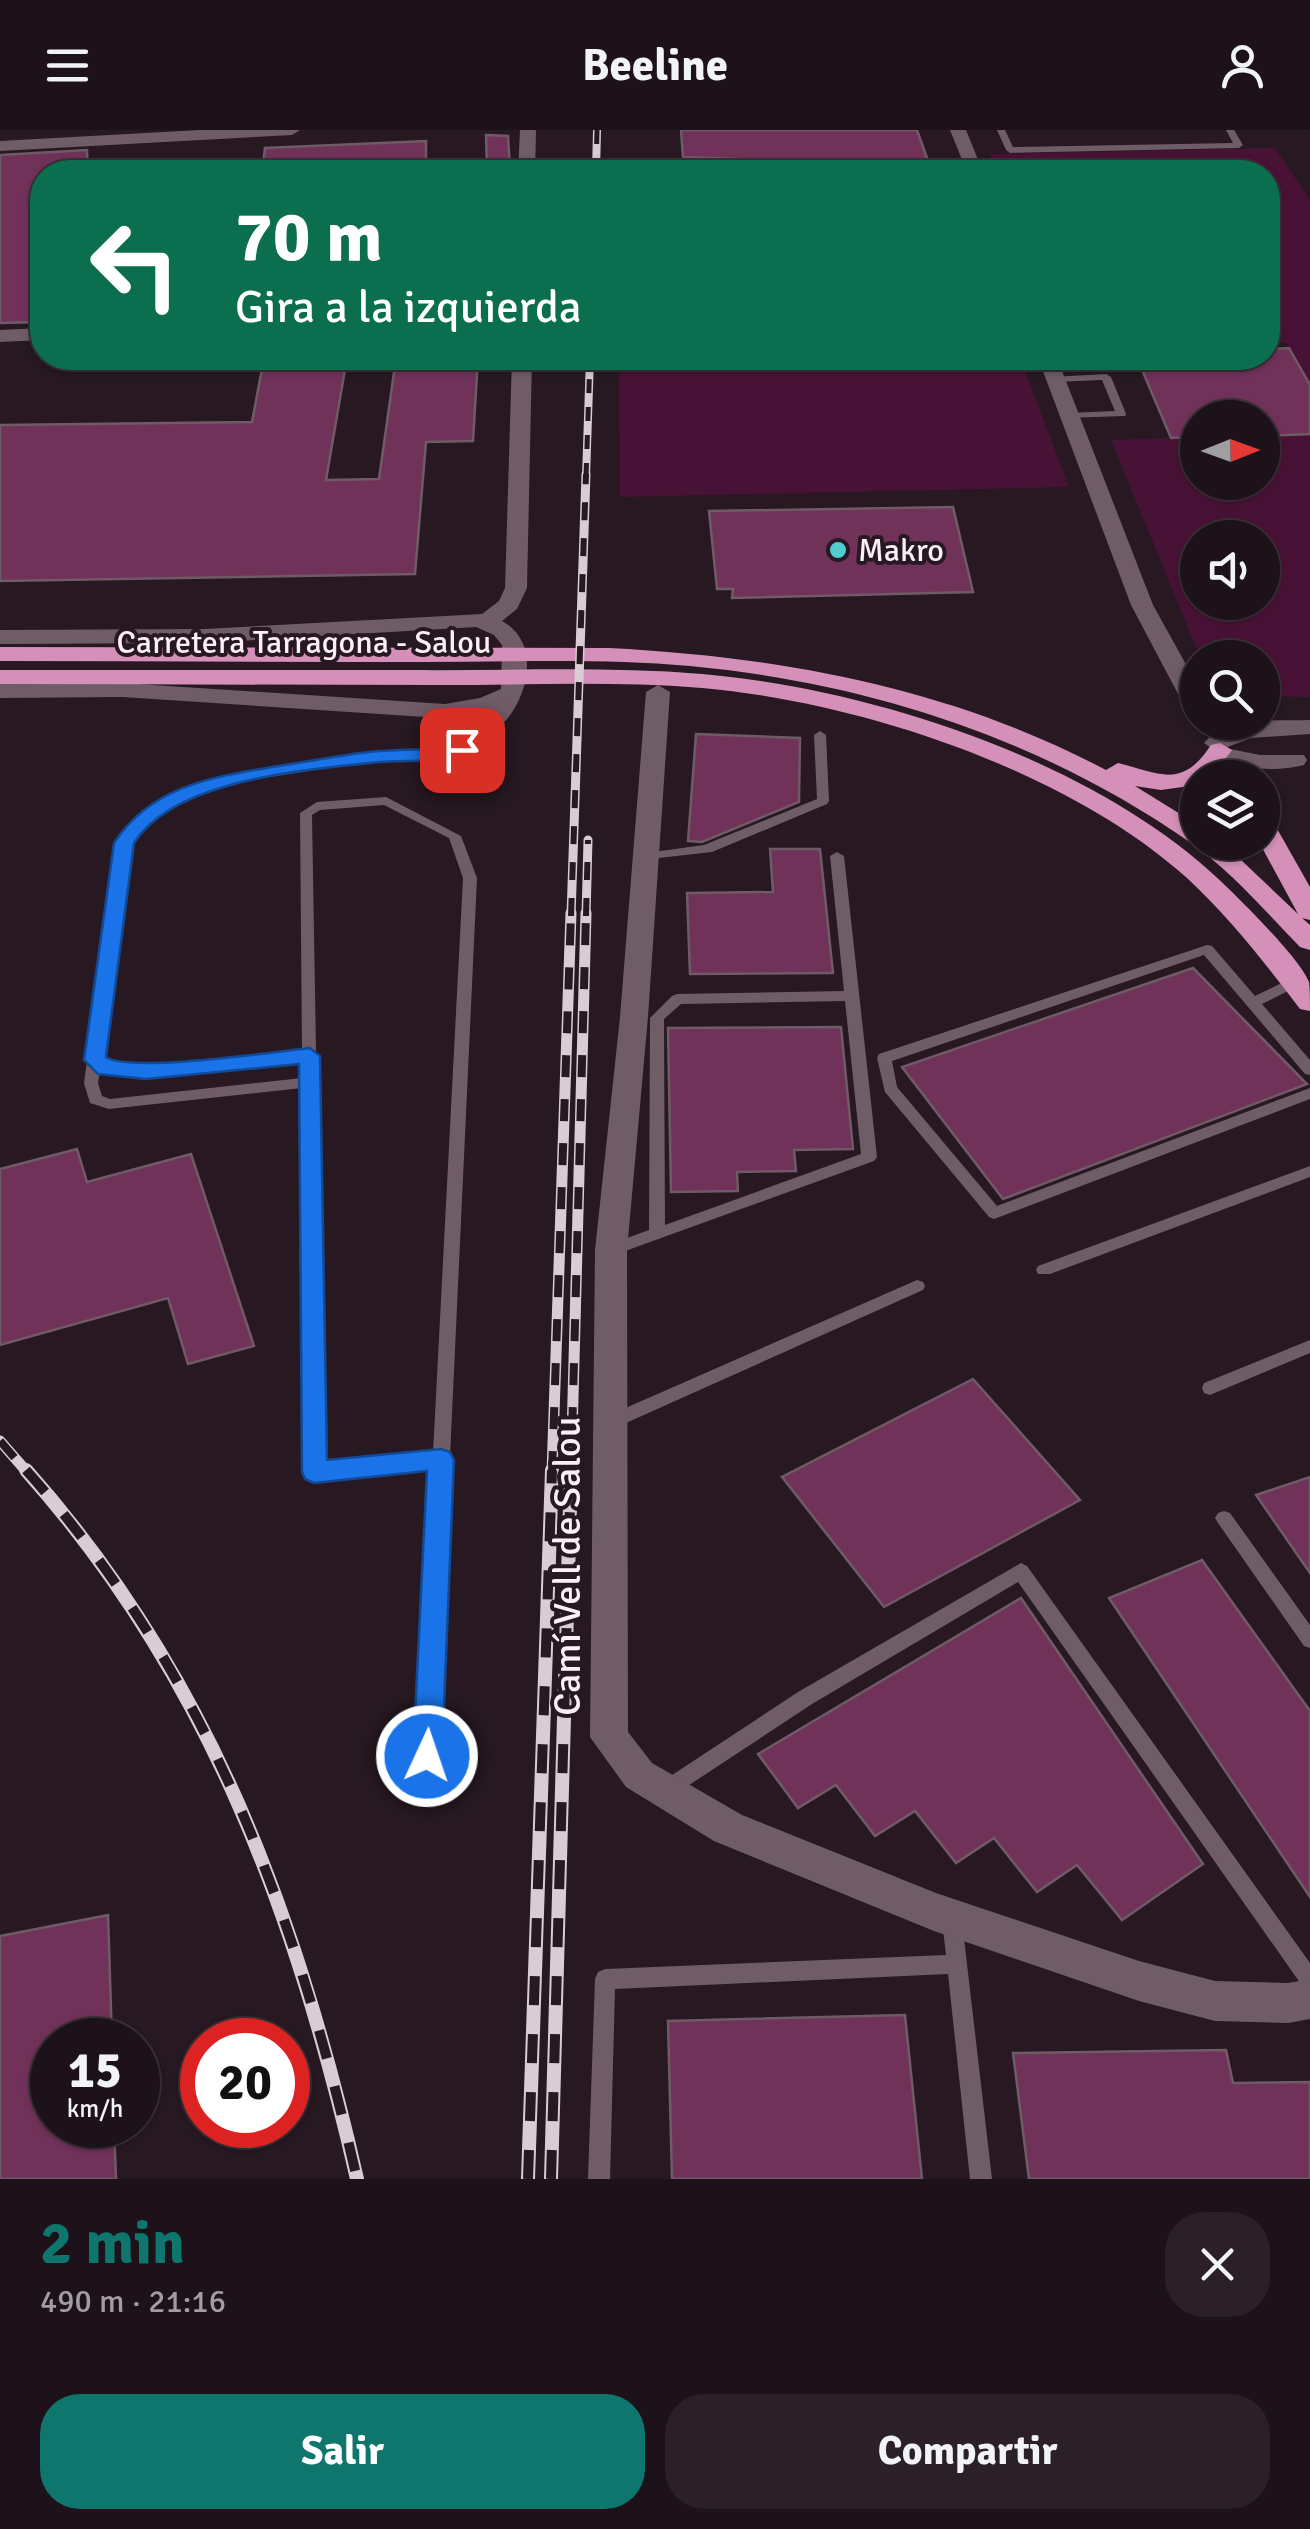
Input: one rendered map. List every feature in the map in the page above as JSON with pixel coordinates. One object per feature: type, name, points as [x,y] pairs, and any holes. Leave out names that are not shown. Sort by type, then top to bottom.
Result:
[{"type":"highway","points":[[110,637],[343,655]]},
{"type":"highway","name":"Carretera Tarragona - Salou","points":[[0,654],[343,655],[504,665],[609,666],[704,659],[837,679],[1008,730],[1119,786],[1180,825]]},
{"type":"highway","name":"Carretera Tarragona - Salou","points":[[0,677],[302,678],[504,665]]},
{"type":"highway","points":[[609,666],[651,685],[707,682],[813,697],[952,736],[1029,768],[1115,815],[1168,850],[1234,910],[1302,992]]},
{"type":"highway","points":[[122,690],[302,678]]},
{"type":"highway","points":[[1008,730],[1062,744],[1151,783],[1177,782],[1201,775],[1214,763],[1216,743]]},
{"type":"highway","points":[[1280,857],[1310,911]]},
{"type":"highway","points":[[1226,860],[1310,941]]},
{"type":"street","points":[[0,146],[292,130]]},
{"type":"street","points":[[527,160],[528,130]]},
{"type":"street","points":[[958,130],[970,160]]},
{"type":"street","points":[[0,336],[30,335]]},
{"type":"street","points":[[445,712],[465,720],[472,734],[487,724],[521,602],[516,588],[522,370]]},
{"type":"street","points":[[1052,370],[1142,605],[1180,668]]},
{"type":"street","points":[[486,622],[508,604],[516,588]]},
{"type":"street","points":[[0,638],[294,632],[452,620],[500,626],[504,665],[486,704],[445,712],[122,690],[0,691]]},
{"type":"street","name":"Camí Vell de Salou","points":[[651,685],[646,858],[612,1250],[609,1737],[638,1776],[728,1828],[951,1918],[1139,1982],[1214,2000],[1310,1999]]},
{"type":"street","points":[[1280,720],[1310,726]]},
{"type":"street","points":[[1216,743],[1237,730],[1310,726]]},
{"type":"street","points":[[1216,743],[1260,762],[1303,758]]},
{"type":"street","points":[[1280,769],[1303,758]]},
{"type":"lane","points":[[1001,130],[1010,150],[1239,146],[1230,130]]},
{"type":"lane","points":[[1062,370],[1106,378],[1121,414],[1069,416]]},
{"type":"lane","points":[[310,1082],[109,1104],[94,1099],[90,1083],[124,843],[135,826],[181,794],[216,782],[372,757],[452,756],[462,750],[472,734]]},
{"type":"lane","points":[[646,858],[706,849],[823,801],[820,736]]},
{"type":"lane","points":[[427,1756],[470,878],[455,836],[386,800],[316,806],[306,813],[314,1472],[441,1460]]},
{"type":"lane","points":[[612,1250],[870,1157],[837,856]]},
{"type":"lane","points":[[1308,1064],[1207,949],[884,1058],[890,1088],[994,1213],[1310,1092]]},
{"type":"lane","points":[[1254,1004],[1302,992]]},
{"type":"lane","points":[[657,1234],[657,1018],[677,999],[852,996]]},
{"type":"lane","points":[[95,1060],[106,1069],[146,1071],[310,1056]]},
{"type":"lane","points":[[1044,1270],[1310,1171]]},
{"type":"lane","points":[[611,1422],[916,1286]]},
{"type":"lane","points":[[1210,1388],[1310,1346]]},
{"type":"lane","points":[[1224,1518],[1310,1640]]},
{"type":"lane","points":[[664,1791],[805,1698],[1021,1571],[1310,1980]]},
{"type":"lane","points":[[951,1918],[981,2179]]},
{"type":"lane","points":[[599,2179],[605,1979],[957,1964]]},
{"type":"shaded area","points":[[1275,148],[1310,200],[1310,385],[1287,343],[1280,343],[1280,160],[993,160],[990,154]]},
{"type":"shaded area","points":[[619,370],[1025,370],[1069,487],[620,497]]},
{"type":"shaded area","points":[[1310,434],[1310,697],[1280,696],[1280,640],[1193,640],[1185,620],[1280,620],[1280,520],[1180,520],[1180,608],[1111,440],[1180,438],[1180,500],[1280,500],[1280,435]]},
{"type":"building","points":[[681,130],[917,130],[928,160],[736,160],[683,157]]},
{"type":"building","points":[[486,135],[508,136],[510,160],[487,160]]},
{"type":"building","points":[[426,141],[426,160],[264,160],[265,148]]},
{"type":"building","points":[[87,150],[87,160],[30,160],[30,322],[0,323],[0,155]]},
{"type":"building","points":[[1280,348],[1289,348],[1310,385],[1310,434],[1280,435],[1280,400],[1180,400],[1180,438],[1171,438],[1142,370],[1280,370]]},
{"type":"building","points":[[262,370],[345,370],[326,480],[379,479],[394,370],[477,370],[473,441],[426,442],[415,574],[0,581],[0,425],[252,422]]},
{"type":"building","name":"Makro","points":[[953,507],[973,592],[732,598],[733,589],[717,589],[709,511]]},
{"type":"building","points":[[696,734],[800,738],[799,802],[702,842],[688,841]]},
{"type":"building","points":[[770,849],[820,849],[833,973],[690,974],[687,893],[773,892]]},
{"type":"building","points":[[1193,968],[1307,1084],[1003,1199],[902,1067]]},
{"type":"building","points":[[841,1027],[853,1149],[794,1150],[796,1171],[737,1172],[738,1191],[671,1192],[668,1028]]},
{"type":"building","points":[[77,1149],[87,1182],[191,1154],[254,1346],[188,1364],[168,1298],[0,1345],[0,1169]]},
{"type":"building","points":[[973,1379],[1080,1500],[884,1607],[782,1477]]},
{"type":"building","points":[[1310,1477],[1310,1573],[1256,1495]]},
{"type":"building","points":[[1202,1560],[1310,1711],[1310,1897],[1109,1598]]},
{"type":"building","points":[[1021,1598],[1203,1864],[1122,1920],[1077,1865],[1037,1892],[994,1838],[956,1863],[915,1811],[875,1836],[836,1785],[798,1808],[758,1754]]},
{"type":"building","points":[[108,1915],[111,2018],[30,2018],[30,2148],[115,2148],[116,2179],[0,2179],[0,1936]]},
{"type":"building","points":[[905,2015],[922,2179],[672,2179],[668,2021]]},
{"type":"building","points":[[1226,2050],[1233,2083],[1310,2082],[1310,2179],[1029,2179],[1013,2053]]},
{"type":"railway","points":[[596,160],[597,130]]},
{"type":"railway","points":[[586,477],[590,370]]},
{"type":"railway","points":[[571,916],[586,474]]},
{"type":"railway","points":[[586,916],[588,840]]},
{"type":"railway","points":[[552,1473],[571,913]]},
{"type":"railway","points":[[571,1473],[586,913]]},
{"type":"railway","points":[[0,1441],[28,1473]]},
{"type":"railway","points":[[26,1470],[90,1548],[146,1630],[195,1715],[238,1802],[306,1986],[357,2179]]},
{"type":"railway","points":[[528,2179],[552,1470]]},
{"type":"railway","points":[[551,2179],[571,1470]]},
{"type":"place","name":"Makro","points":[[838,550]]},
{"type":"route","points":[[427,1756],[441,1460],[314,1472],[310,1056],[146,1071],[106,1069],[95,1060],[117,874],[124,843],[135,826],[181,794],[216,782],[372,757],[452,756],[462,750]]}]
